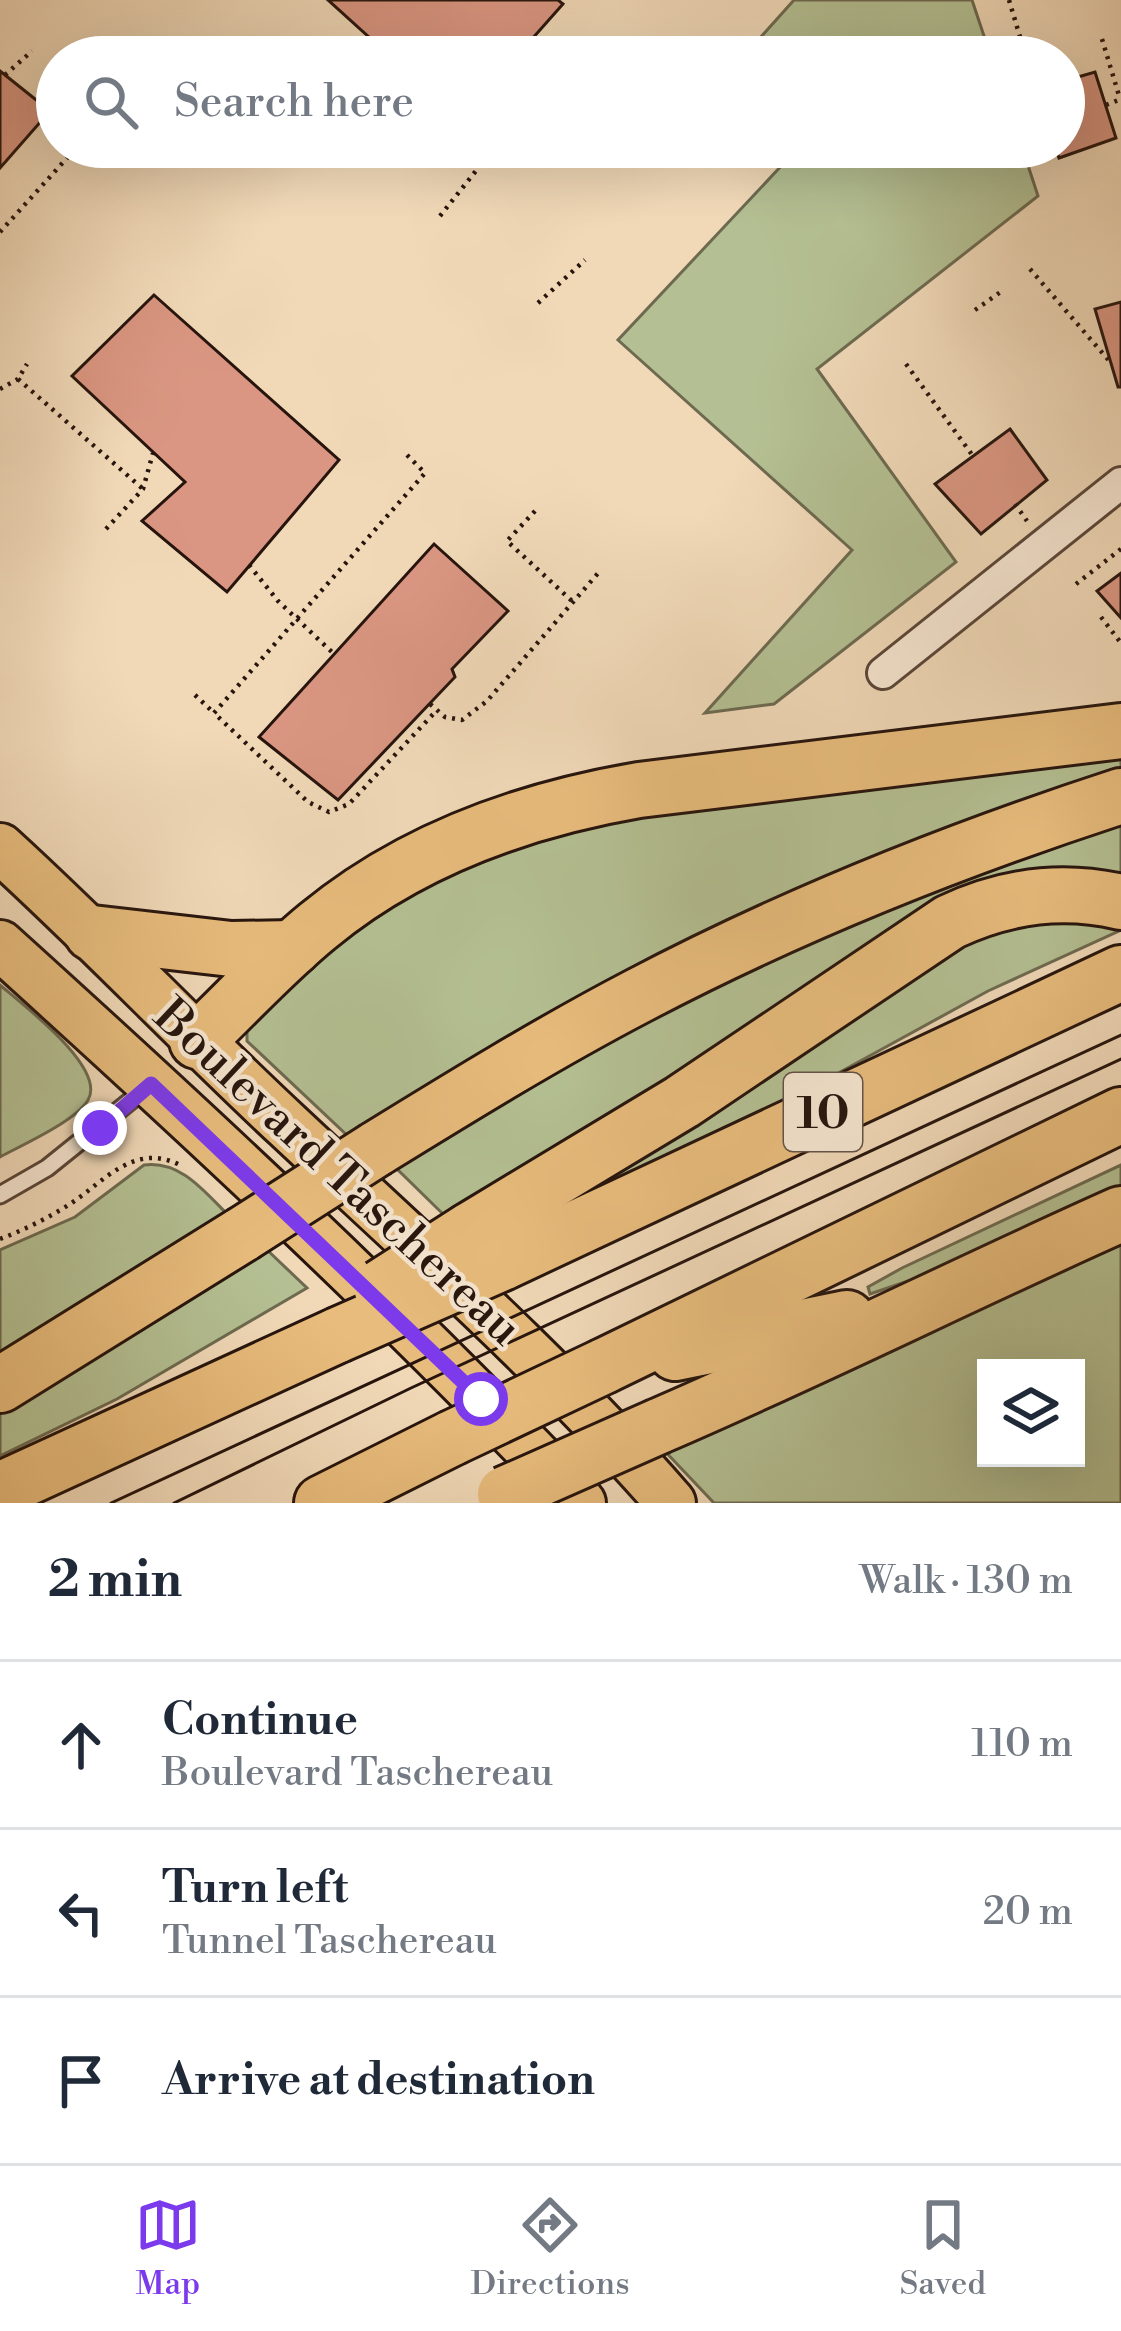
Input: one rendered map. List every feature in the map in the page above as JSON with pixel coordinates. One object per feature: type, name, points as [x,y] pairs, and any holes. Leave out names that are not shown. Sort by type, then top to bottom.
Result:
[{"type":"highway","points":[[197,1041],[344,906],[412,864],[499,824],[639,790],[1121,731]]},
{"type":"highway","points":[[0,1385],[568,1033],[762,935],[964,850],[1121,796]]},
{"type":"highway","points":[[486,1246],[682,1102],[950,922],[1030,896],[1067,894],[1121,902]]},
{"type":"highway","points":[[92,933],[231,949],[293,948]]},
{"type":"highway","name":"10","points":[[0,1490],[228,1383],[486,1246],[1121,973]]},
{"type":"highway","points":[[322,1503],[1121,1115]]},
{"type":"highway","points":[[495,1498],[836,1349],[1121,1214]]},
{"type":"highway","points":[[604,1366],[822,1326],[976,1279]]},
{"type":"main road","name":"Boulevard Taschereau","points":[[0,848],[92,933],[197,1041],[476,1298],[671,1503]]},
{"type":"main road","name":"Boulevard Taschereau","points":[[0,944],[414,1332],[581,1503]]},
{"type":"main road","points":[[151,1084],[197,1041]]},
{"type":"street","points":[[884,674],[1121,483]]},
{"type":"lane","points":[[0,1196],[47,1168],[151,1084]]},
{"type":"path","points":[[1009,0],[1020,36]]},
{"type":"path","points":[[1102,39],[1120,99],[1106,105]]},
{"type":"path","points":[[5,75],[32,51]]},
{"type":"path","points":[[0,232],[58,168]]},
{"type":"path","points":[[440,216],[478,168]]},
{"type":"path","points":[[538,303],[585,260]]},
{"type":"path","points":[[1030,269],[1111,363]]},
{"type":"path","points":[[975,310],[1002,291]]},
{"type":"path","points":[[0,389],[18,379],[27,364]]},
{"type":"path","points":[[906,364],[973,456]]},
{"type":"path","points":[[18,379],[143,489]]},
{"type":"path","points":[[106,529],[143,489],[153,453]]},
{"type":"path","points":[[214,713],[425,473],[407,454]]},
{"type":"path","points":[[535,511],[507,541],[573,602]]},
{"type":"path","points":[[1076,584],[1121,549]]},
{"type":"path","points":[[249,566],[334,654]]},
{"type":"path","points":[[430,704],[445,717],[462,720],[487,701],[600,571]]},
{"type":"path","points":[[1101,617],[1121,643]]},
{"type":"path","points":[[195,695],[308,802],[329,812],[350,803],[437,710]]},
{"type":"path","points":[[0,1239],[67,1206],[122,1165],[143,1157],[168,1159],[189,1172]]},
{"type":"green space","points":[[794,0],[972,0],[984,36],[762,36]]},
{"type":"green space","points":[[779,168],[1029,168],[1038,196],[817,369],[956,562],[774,704],[705,713],[852,550],[618,340]]},
{"type":"green space","points":[[1121,745],[1121,777],[687,949],[429,1085],[349,1137],[247,1041],[247,1025],[364,917],[528,831]]},
{"type":"green space","points":[[1121,816],[1121,874],[1040,871],[444,1215],[395,1167],[451,1135],[456,1124],[707,981]]},
{"type":"green space","points":[[1012,918],[1121,918],[1121,930],[988,991],[811,1088],[617,1179],[610,1167],[923,961]]},
{"type":"green space","points":[[0,985],[60,1038],[86,1071],[91,1087],[88,1100],[72,1116],[0,1157]]},
{"type":"green space","points":[[144,1165],[180,1172],[228,1215],[0,1359],[0,1250],[75,1217]]},
{"type":"green space","points":[[1121,1165],[1121,1191],[969,1260],[870,1294],[868,1287],[902,1268]]},
{"type":"green space","points":[[1121,1241],[1121,1503],[714,1503],[660,1446]]},
{"type":"green space","points":[[263,1246],[307,1288],[117,1399],[0,1456],[0,1405]]},
{"type":"building","points":[[328,0],[558,0],[563,4],[535,36],[368,36]]},
{"type":"building","points":[[0,71],[36,100],[36,127],[0,168]]},
{"type":"building","points":[[1095,72],[1116,138],[1085,149],[1085,75]]},
{"type":"building","points":[[154,295],[339,460],[227,592],[142,521],[185,482],[72,376]]},
{"type":"building","points":[[1121,302],[1121,387],[1118,387],[1095,309]]},
{"type":"building","points":[[1010,429],[1047,480],[981,534],[935,484]]},
{"type":"building","points":[[434,544],[508,611],[452,669],[455,677],[338,800],[259,737]]},
{"type":"building","points":[[1121,573],[1121,618],[1097,591]]},
{"type":"tram line","points":[[111,1503],[1121,1035]]},
{"type":"tram line","points":[[174,1503],[1121,1059]]},
{"type":"route","points":[[100,1128],[151,1084],[481,1399]]}]
